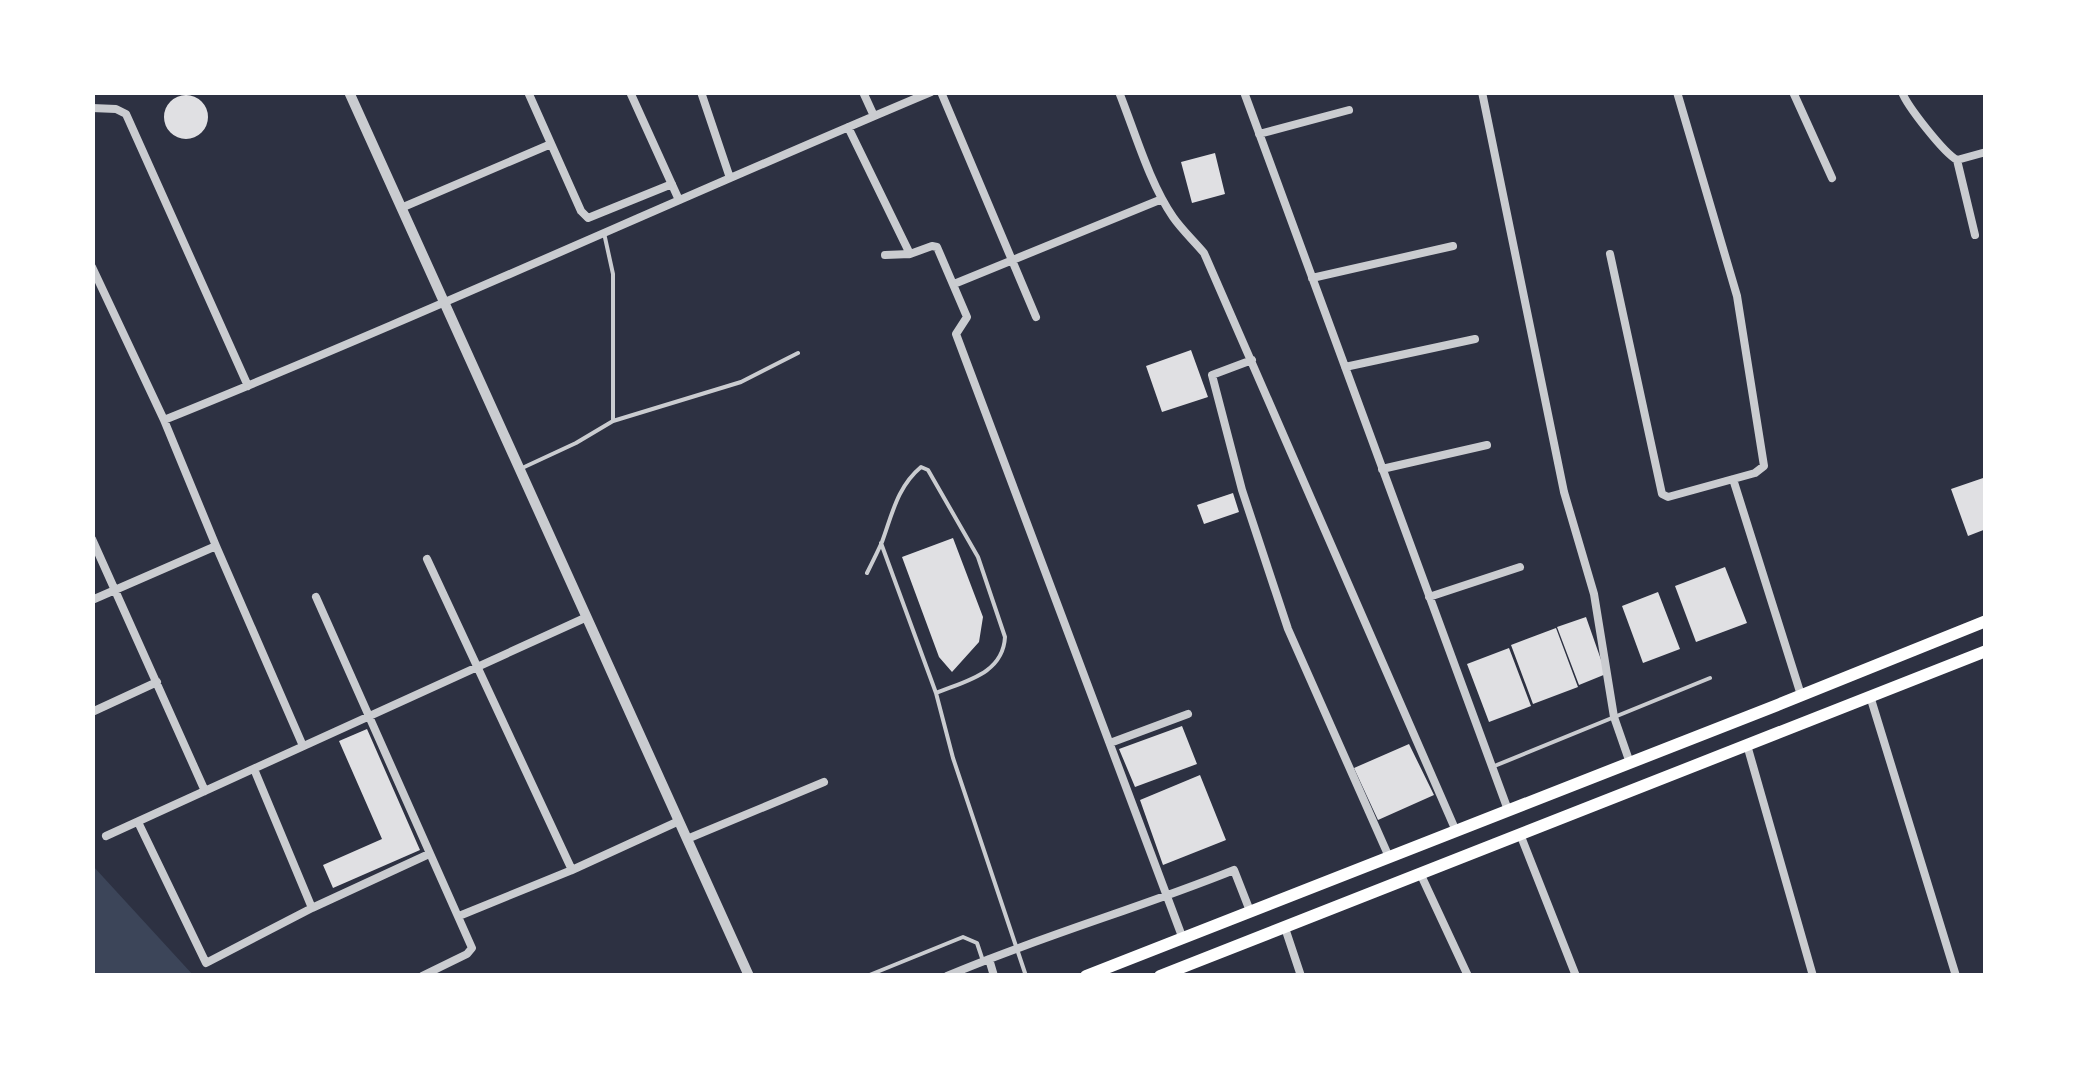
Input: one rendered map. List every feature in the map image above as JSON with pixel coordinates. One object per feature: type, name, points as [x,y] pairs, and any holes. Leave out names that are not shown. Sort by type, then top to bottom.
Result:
[{"type":"main road","points":[[1086,976],[1986,621]]},
{"type":"main road","points":[[1160,976],[1986,651]]},
{"type":"street","points":[[349,92],[749,976]]},
{"type":"street","points":[[528,92],[581,211],[588,218],[672,184]]},
{"type":"street","points":[[630,92],[679,200]]},
{"type":"street","points":[[700,92],[730,178]]},
{"type":"street","points":[[864,92],[874,116]]},
{"type":"street","points":[[164,420],[445,304],[931,92]]},
{"type":"street","points":[[941,92],[1036,316]]},
{"type":"street","points":[[1119,92],[1162,198],[1204,254],[1456,831]]},
{"type":"street","points":[[1244,92],[1508,810]]},
{"type":"street","points":[[1482,92],[1564,492],[1594,594],[1614,718],[1630,763]]},
{"type":"street","points":[[1610,254],[1662,494],[1668,497],[1756,473],[1764,466],[1737,296],[1677,92]]},
{"type":"street","points":[[1794,92],[1832,178]]},
{"type":"street","points":[[1902,92],[1906,104],[1948,155],[1957,160],[1986,152]]},
{"type":"street","points":[[92,108],[116,109],[126,114],[248,386]]},
{"type":"street","points":[[1259,134],[1349,110]]},
{"type":"street","points":[[848,127],[910,254]]},
{"type":"street","points":[[401,208],[551,144]]},
{"type":"street","points":[[1957,160],[1976,235]]},
{"type":"street","points":[[954,284],[1162,198]]},
{"type":"street","points":[[1312,278],[1453,246]]},
{"type":"street","points":[[885,254],[910,254],[937,247],[954,284],[967,318],[956,334],[1183,938]]},
{"type":"street","points":[[92,267],[164,420],[303,746]]},
{"type":"street","points":[[1345,367],[1476,338]]},
{"type":"street","points":[[1252,360],[1212,375],[1242,490],[1288,629],[1390,858]]},
{"type":"street","points":[[1382,469],[1488,445]]},
{"type":"street","points":[[1734,479],[1801,695]]},
{"type":"street","points":[[92,538],[205,791]]},
{"type":"street","points":[[92,600],[216,546]]},
{"type":"street","points":[[428,559],[572,870]]},
{"type":"street","points":[[1430,597],[1520,567]]},
{"type":"street","points":[[316,597],[472,948],[422,976]]},
{"type":"street","points":[[106,836],[587,617]]},
{"type":"street","points":[[92,712],[158,682]]},
{"type":"street","points":[[1870,696],[1956,976]]},
{"type":"street","points":[[1110,743],[1188,714]]},
{"type":"street","points":[[1747,745],[1813,976]]},
{"type":"street","points":[[254,769],[312,908]]},
{"type":"street","points":[[687,839],[824,782]]},
{"type":"street","points":[[459,916],[679,821]]},
{"type":"street","points":[[138,822],[206,962],[429,854]]},
{"type":"street","points":[[1520,834],[1576,976]]},
{"type":"street","points":[[947,976],[1234,870],[1250,912]]},
{"type":"street","points":[[1420,873],[1468,976]]},
{"type":"street","points":[[1284,927],[1301,976]]},
{"type":"street","points":[[986,960],[994,976]]},
{"type":"lane","points":[[604,233],[612,274],[613,421]]},
{"type":"lane","points":[[520,469],[613,421],[742,382],[798,353]]},
{"type":"lane","points":[[867,573],[894,503],[914,473],[921,467],[928,470],[978,557],[1005,637],[1000,659],[982,674],[936,694]]},
{"type":"lane","points":[[881,543],[936,694],[953,758],[1026,976]]},
{"type":"lane","points":[[1492,767],[1710,678]]},
{"type":"lane","points":[[867,976],[962,937],[977,943],[986,960]]},
{"type":"shaded area","points":[[93,866],[193,975],[93,975]]},
{"type":"building","points":[[186,95],[201,102],[208,117],[201,132],[186,139],[171,132],[164,117],[171,102]]},
{"type":"building","points":[[1215,153],[1225,194],[1192,203],[1181,162]]},
{"type":"building","points":[[1191,350],[1208,397],[1162,412],[1146,366]]},
{"type":"building","points":[[1986,477],[1986,529],[1968,536],[1951,489]]},
{"type":"building","points":[[1233,493],[1239,512],[1204,524],[1197,505]]},
{"type":"building","points":[[953,538],[983,617],[979,642],[952,672],[939,657],[902,557]]},
{"type":"building","points":[[1725,567],[1747,623],[1696,642],[1675,586]]},
{"type":"building","points":[[1658,592],[1680,649],[1643,663],[1622,606]]},
{"type":"building","points":[[1586,617],[1606,674],[1579,685],[1557,627]]},
{"type":"building","points":[[1556,628],[1578,687],[1533,704],[1511,645]]},
{"type":"building","points":[[1509,648],[1531,706],[1489,722],[1467,664]]},
{"type":"building","points":[[1182,726],[1197,764],[1135,787],[1119,749]]},
{"type":"building","points":[[367,729],[420,850],[333,888],[323,865],[382,839],[339,741]]},
{"type":"building","points":[[1409,744],[1434,795],[1378,820],[1354,768]]},
{"type":"building","points":[[1200,775],[1226,840],[1163,865],[1140,800]]}]
